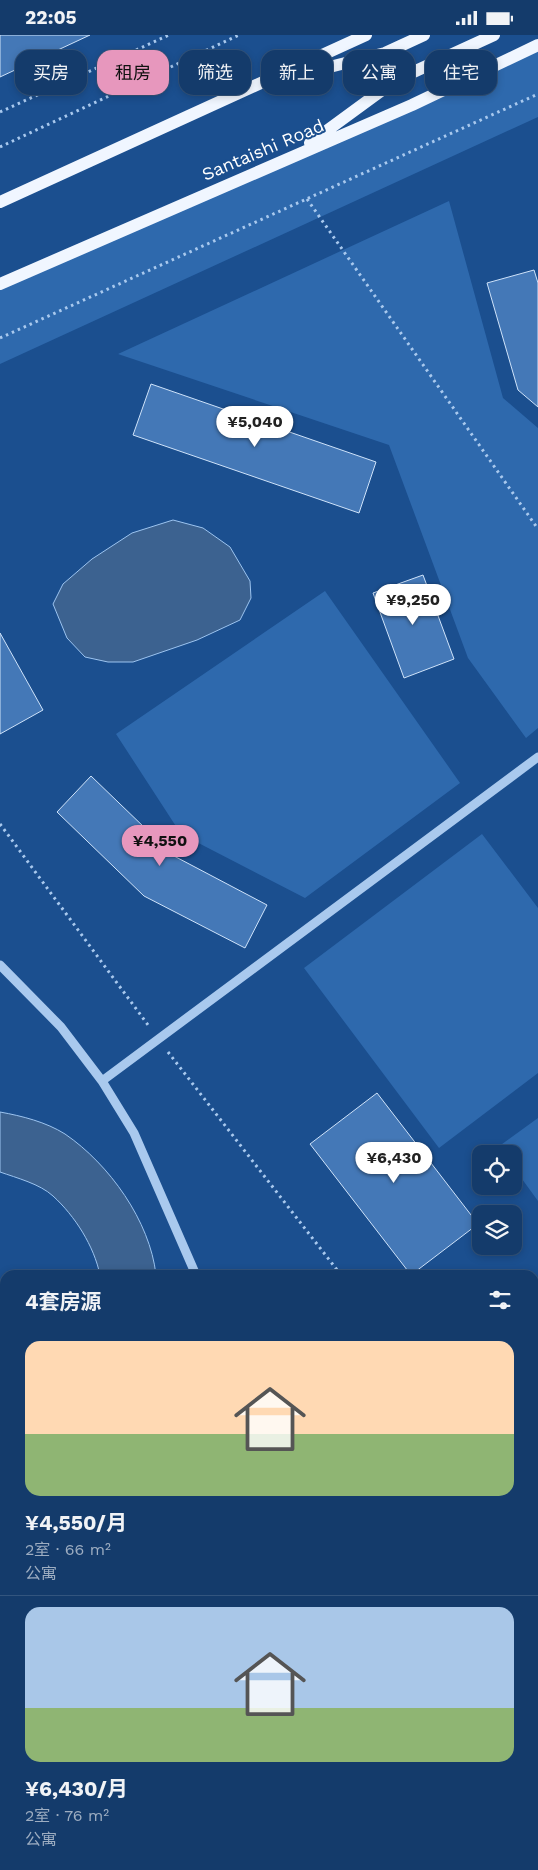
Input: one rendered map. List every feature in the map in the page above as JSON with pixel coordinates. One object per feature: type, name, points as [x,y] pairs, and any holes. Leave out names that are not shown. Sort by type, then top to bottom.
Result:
[{"type":"main road","points":[[0,202],[366,35]]},
{"type":"main road","points":[[256,85],[385,53],[424,35]]},
{"type":"main road","points":[[290,158],[396,80],[494,35]]},
{"type":"main road","name":"Santaishi Road","points":[[0,284],[412,105],[538,45]]},
{"type":"lane","points":[[102,1081],[538,757]]},
{"type":"lane","points":[[0,965],[61,1027],[102,1081],[134,1133],[194,1270]]},
{"type":"path","points":[[0,112],[169,35]]},
{"type":"path","points":[[0,147],[239,35]]},
{"type":"path","points":[[0,338],[538,94]]},
{"type":"path","points":[[307,199],[538,529]]},
{"type":"shaded area","points":[[538,46],[538,117],[0,364],[0,284],[427,95],[497,95],[497,64]]},
{"type":"shaded area","points":[[449,201],[503,398],[538,428],[538,728],[526,738],[468,658],[389,445],[118,354]]},
{"type":"shaded area","points":[[173,520],[203,528],[230,547],[250,581],[251,598],[240,620],[197,640],[133,662],[108,662],[85,657],[67,638],[53,604],[63,584],[92,559],[132,533]]},
{"type":"shaded area","points":[[325,591],[460,783],[305,898],[181,834],[116,734]]},
{"type":"shaded area","points":[[482,834],[538,908],[538,1073],[439,1148],[304,968]]},
{"type":"shaded area","points":[[0,1112],[34,1120],[65,1134],[97,1161],[125,1195],[145,1234],[155,1270],[99,1270],[93,1253],[76,1222],[53,1196],[42,1188],[0,1172]]},
{"type":"shaded area","points":[[538,1118],[538,1201],[522,1179],[522,1145],[501,1145]]},
{"type":"building","points":[[0,35],[90,35],[58,50],[15,50],[15,70],[0,77]]},
{"type":"building","points":[[534,270],[538,283],[538,407],[518,390],[487,283]]},
{"type":"building","points":[[151,384],[376,462],[359,513],[133,435]]},
{"type":"building","points":[[423,575],[454,659],[404,678],[373,593]]},
{"type":"building","points":[[0,633],[43,710],[0,734]]},
{"type":"building","points":[[91,776],[174,856],[267,905],[245,948],[144,896],[57,812]]},
{"type":"building","points":[[377,1093],[472,1216],[472,1229],[418,1270],[407,1270],[310,1144]]}]
